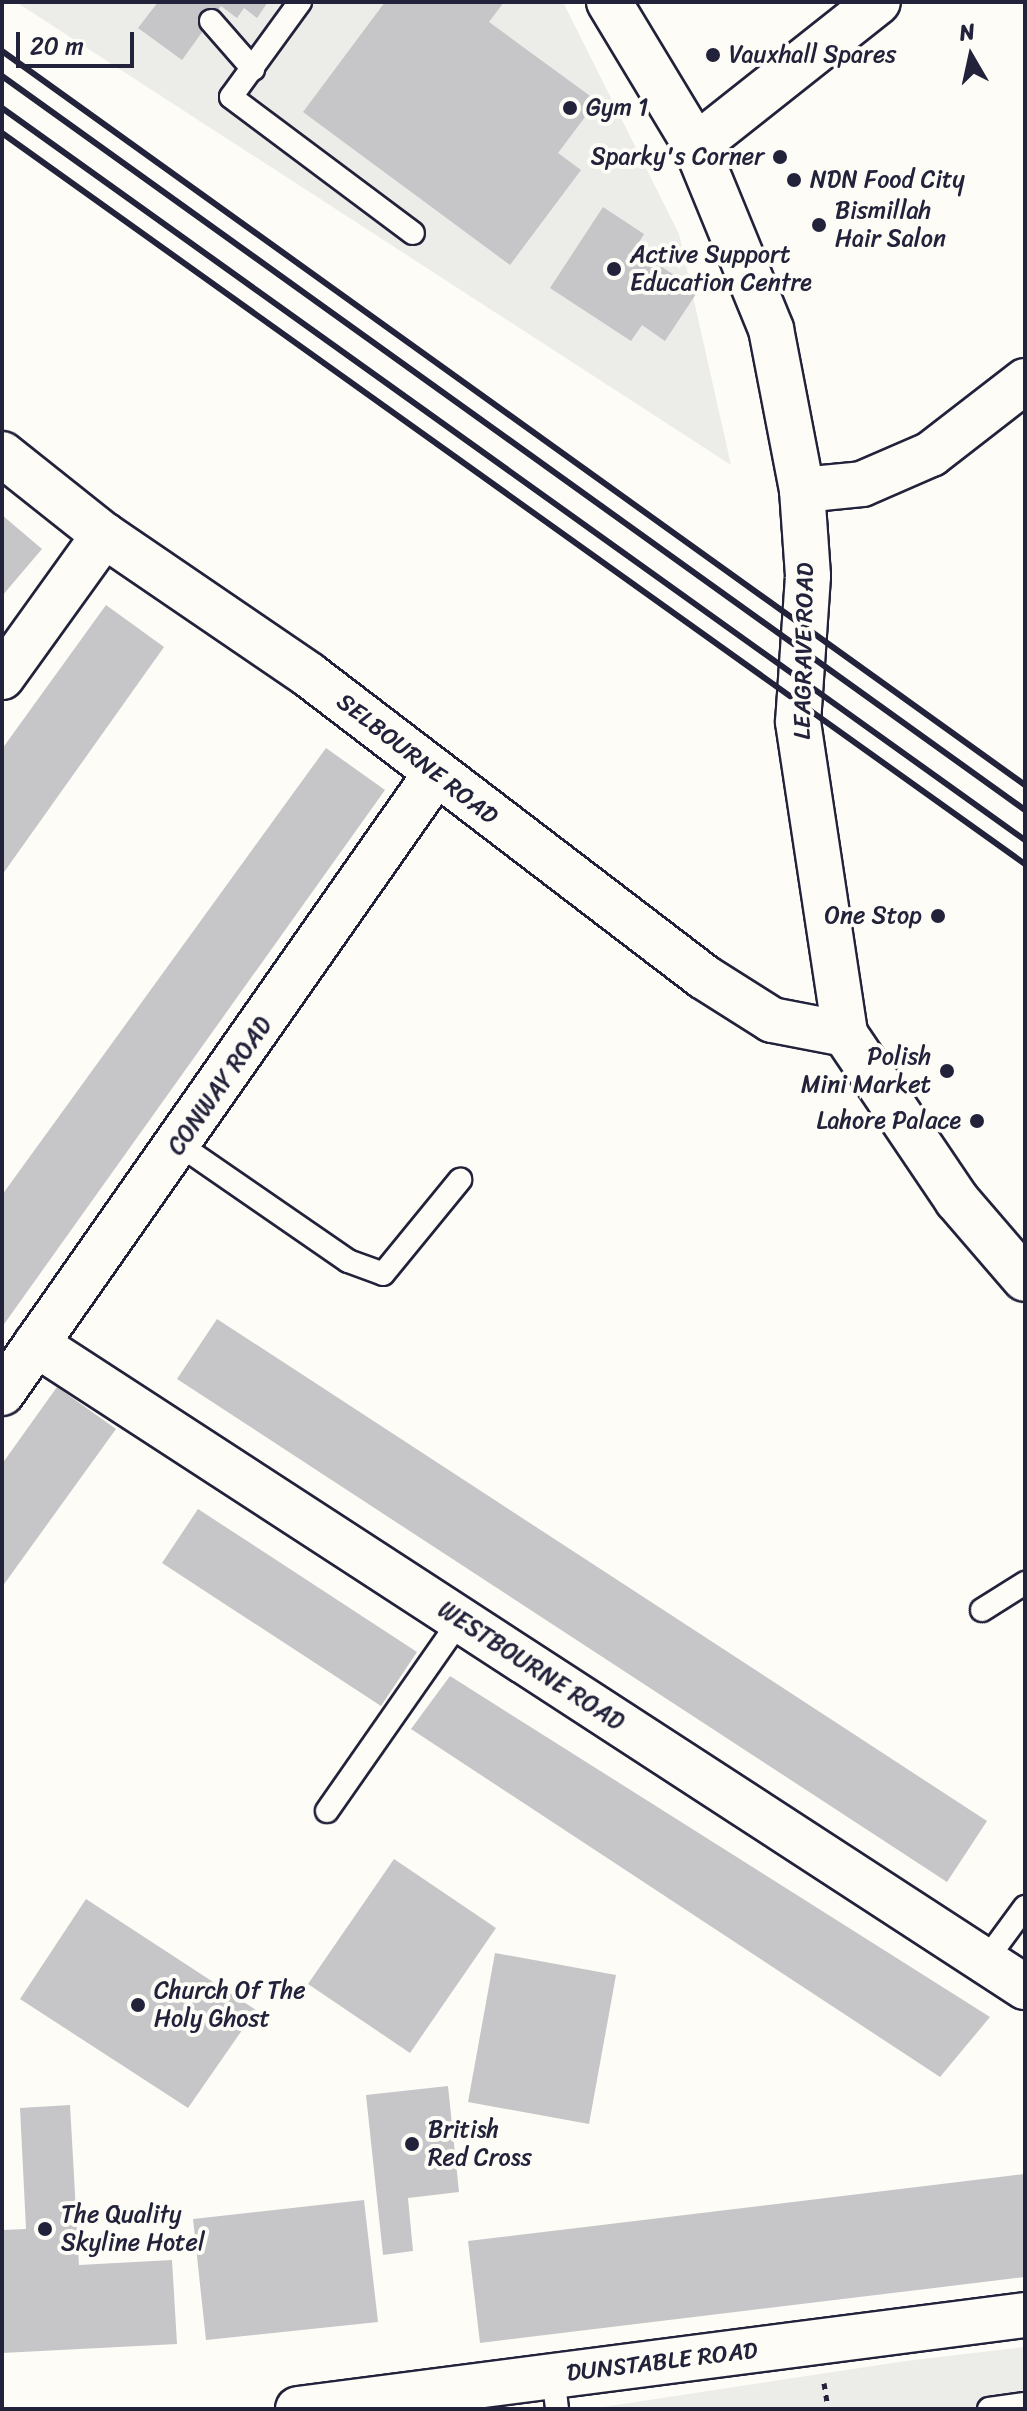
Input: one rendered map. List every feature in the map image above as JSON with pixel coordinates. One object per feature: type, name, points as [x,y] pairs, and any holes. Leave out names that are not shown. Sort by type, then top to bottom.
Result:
[{"type":"street","name":"LEAGRAVE ROAD","points":[[609,2],[696,146],[771,329],[802,490],[808,576],[798,722],[845,1034],[957,1200],[1025,1279]]},
{"type":"street","points":[[696,146],[878,2]]},
{"type":"street","points":[[802,490],[862,484],[931,454],[1025,381]]},
{"type":"street","name":"SELBOURNE ROAD","points":[[2,454],[104,535],[309,675],[434,776],[704,977],[772,1020],[845,1034]]},
{"type":"street","points":[[2,677],[104,535]]},
{"type":"street","name":"CONWAY ROAD","points":[[2,1393],[180,1145],[434,776]]},
{"type":"street","name":"WESTBOURNE ROAD","points":[[36,1344],[1025,1987]]},
{"type":"street","name":"DUNSTABLE ROAD","points":[[298,2409],[555,2392],[1025,2315]]},
{"type":"lane","points":[[300,2],[231,97],[413,233]]},
{"type":"lane","points":[[211,21],[253,69]]},
{"type":"lane","points":[[180,1145],[348,1261],[383,1274],[460,1180]]},
{"type":"lane","points":[[982,1610],[1025,1583]]},
{"type":"lane","points":[[327,1811],[460,1620]]},
{"type":"lane","points":[[986,1960],[1025,1907]]},
{"type":"lane","points":[[989,2409],[1025,2404]]},
{"type":"shaded area","points":[[16,2],[563,2],[679,234],[731,465]]},
{"type":"shaded area","points":[[1025,2347],[1025,2409],[590,2409],[906,2361]]},
{"type":"building","points":[[158,2],[268,2],[257,18],[244,8],[237,18],[221,6],[182,60],[138,28]]},
{"type":"building","points":[[385,2],[504,2],[489,22],[597,101],[558,153],[581,170],[510,265],[303,112]]},
{"type":"building","name":"Active Support Education Centre","points":[[603,207],[644,234],[635,249],[698,291],[665,341],[642,325],[631,341],[550,288]]},
{"type":"building","points":[[2,515],[42,549],[2,596]]},
{"type":"building","points":[[106,605],[164,647],[2,875],[2,749]]},
{"type":"building","points":[[326,748],[385,790],[2,1327],[2,1195]]},
{"type":"building","points":[[217,1319],[987,1821],[947,1882],[177,1379]]},
{"type":"building","points":[[57,1387],[116,1429],[2,1587],[2,1464]]},
{"type":"building","points":[[198,1509],[417,1652],[381,1706],[162,1563]]},
{"type":"building","points":[[450,1676],[990,2017],[940,2077],[411,1729]]},
{"type":"building","points":[[394,1859],[496,1928],[410,2053],[308,1984]]},
{"type":"building","name":"Church Of The Holy Ghost","points":[[86,1899],[256,2010],[188,2108],[20,1999]]},
{"type":"building","points":[[495,1953],[616,1975],[589,2124],[468,2102]]},
{"type":"building","name":"British Red Cross","points":[[448,2086],[459,2192],[408,2198],[413,2251],[383,2255],[366,2095]]},
{"type":"building","name":"The Quality Skyline Hotel","points":[[70,2105],[79,2265],[172,2260],[177,2344],[2,2353],[2,2230],[26,2229],[20,2108]]},
{"type":"building","points":[[1025,2174],[1025,2277],[480,2343],[468,2241]]},
{"type":"building","points":[[364,2200],[378,2322],[206,2340],[193,2219]]},
{"type":"railway","points":[[2,51],[1025,785]]},
{"type":"railway","points":[[2,76],[1025,810]]},
{"type":"railway","points":[[2,108],[1025,840]]},
{"type":"railway","points":[[2,133],[1025,864]]},
{"type":"place","name":"Vauxhall Spares","points":[[713,55]]},
{"type":"place","name":"Gym 1","points":[[570,108]]},
{"type":"place","name":"Sparky's Corner","points":[[780,157]]},
{"type":"place","name":"NDN Food City","points":[[794,180]]},
{"type":"place","name":"Bismillah Hair Salon","points":[[819,225]]},
{"type":"place","name":"Active Support Education Centre","points":[[614,269]]},
{"type":"place","name":"One Stop","points":[[938,916]]},
{"type":"place","name":"Polish Mini Market","points":[[947,1071]]},
{"type":"place","name":"Lahore Palace","points":[[977,1121]]},
{"type":"place","name":"Church Of The Holy Ghost","points":[[138,2005]]},
{"type":"place","name":"British Red Cross","points":[[412,2144]]},
{"type":"place","name":"The Quality Skyline Hotel","points":[[45,2229]]}]
